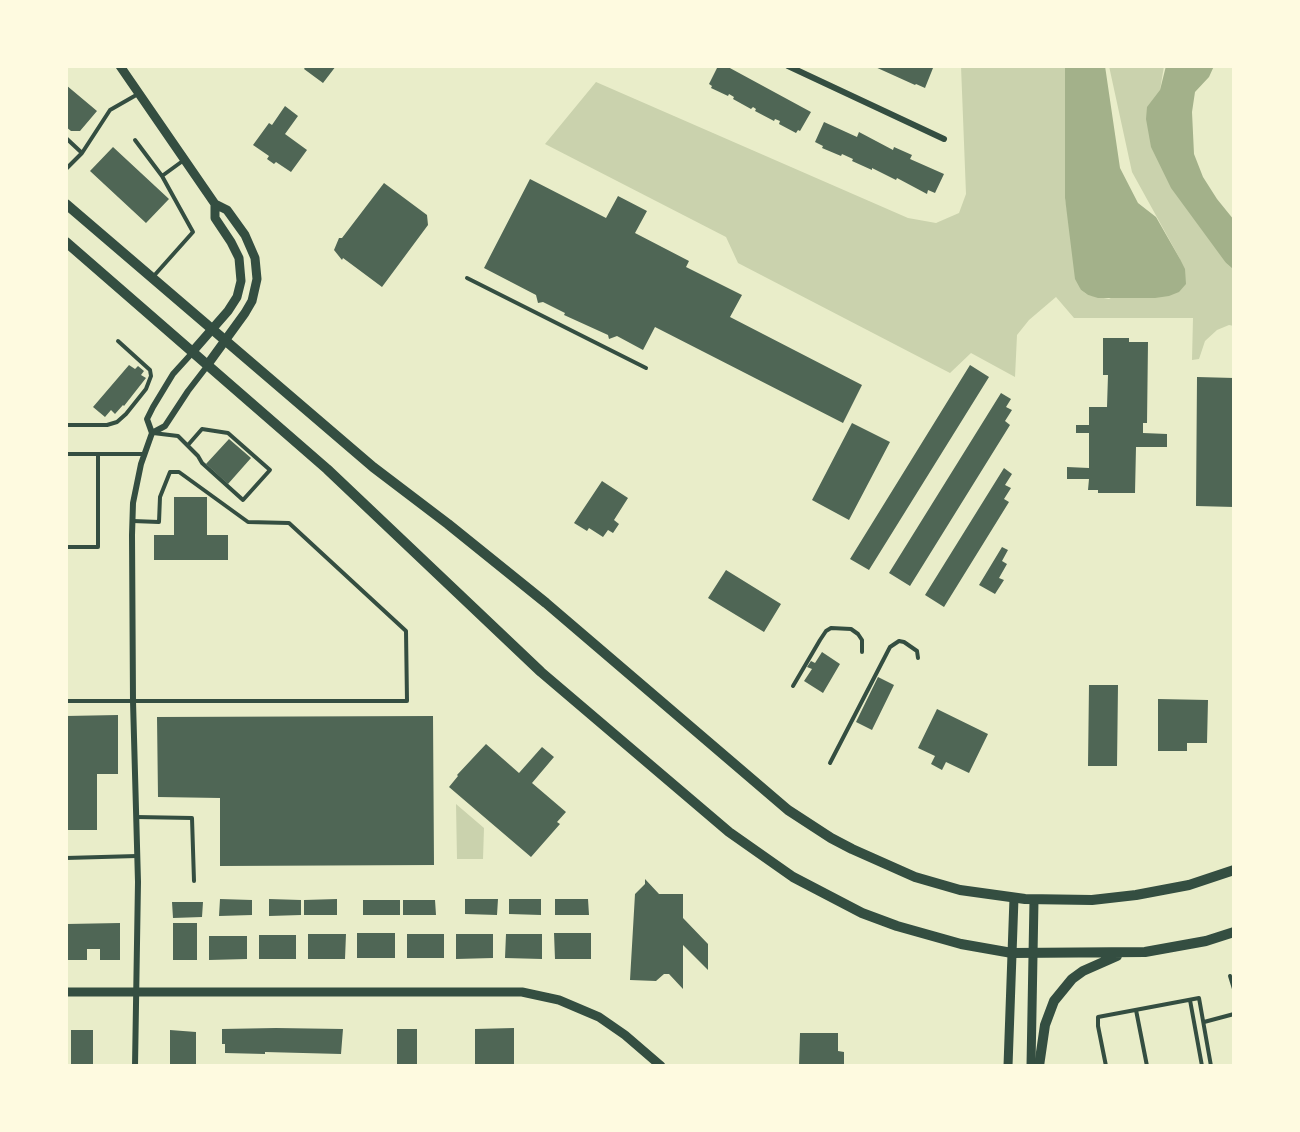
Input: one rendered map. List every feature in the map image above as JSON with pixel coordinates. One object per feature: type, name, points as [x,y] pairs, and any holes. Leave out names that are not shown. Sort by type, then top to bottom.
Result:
[{"type":"main road","points":[[66,204],[374,467],[546,603],[788,810],[845,846],[915,877],[960,890],[1034,900],[1092,900],[1148,894],[1189,885],[1234,870]]},
{"type":"main road","points":[[66,242],[327,469],[540,671],[729,832],[793,877],[862,913],[936,938],[1012,953],[1145,952],[1234,932]]},
{"type":"main road","points":[[1039,1066],[1048,1013],[1063,989],[1083,971],[1125,952]]},
{"type":"street","points":[[120,66],[214,204],[215,218],[235,250],[242,272],[237,297],[212,330],[173,374],[147,419],[152,433],[135,490],[132,521],[137,856],[135,1066]]},
{"type":"street","points":[[788,66],[944,139]]},
{"type":"street","points":[[152,433],[165,426],[252,301],[257,269],[251,246],[227,210],[214,204]]},
{"type":"street","points":[[1008,1066],[1014,898]]},
{"type":"street","points":[[1031,1066],[1034,900]]},
{"type":"street","points":[[66,992],[522,992],[559,1000],[599,1017],[625,1035],[661,1066]]},
{"type":"lane","points":[[66,169],[82,153],[110,110],[138,93]]},
{"type":"lane","points":[[66,138],[82,153]]},
{"type":"lane","points":[[135,140],[162,176],[193,232],[152,278]]},
{"type":"lane","points":[[162,176],[184,160]]},
{"type":"lane","points":[[467,278],[646,368]]},
{"type":"lane","points":[[66,425],[117,422],[146,389],[151,376],[150,370],[118,341]]},
{"type":"lane","points":[[152,433],[178,436],[202,463],[243,500],[270,470],[228,433],[202,429],[188,445]]},
{"type":"lane","points":[[66,454],[144,454]]},
{"type":"lane","points":[[66,547],[98,547],[98,454]]},
{"type":"lane","points":[[66,701],[407,701],[406,631],[290,523],[248,522],[179,472],[170,471],[160,496],[159,522],[132,521]]},
{"type":"lane","points":[[793,686],[820,640],[831,628],[851,629],[858,634],[862,640],[862,652]]},
{"type":"lane","points":[[830,763],[890,647],[894,643],[904,642],[917,651],[918,658]]},
{"type":"lane","points":[[136,817],[192,818],[194,881]]},
{"type":"lane","points":[[66,858],[137,856]]},
{"type":"lane","points":[[1230,976],[1234,989]]},
{"type":"lane","points":[[1106,1066],[1098,1017],[1200,998],[1211,1066]]},
{"type":"lane","points":[[1190,1000],[1202,1066]]},
{"type":"lane","points":[[1136,1010],[1147,1066]]},
{"type":"lane","points":[[1204,1022],[1234,1014]]},
{"type":"shaded area","points":[[961,66],[1065,66],[1065,198],[1081,290],[1088,295],[1109,299],[1180,259],[1132,172],[1109,66],[1164,66],[1160,90],[1226,263],[1234,270],[1234,326],[1229,325],[1217,330],[1205,341],[1199,359],[1192,360],[1193,318],[1074,318],[1056,297],[1029,320],[1017,335],[1015,377],[971,353],[950,373],[738,263],[726,237],[545,144],[596,82],[908,218],[936,223],[959,213],[966,194]]},
{"type":"shaded area","points":[[1065,66],[1105,66],[1120,168],[1138,203],[1156,217],[1185,269],[1186,284],[1179,292],[1155,298],[1098,298],[1081,290],[1075,279],[1065,198]]},
{"type":"shaded area","points":[[1166,66],[1214,66],[1209,77],[1195,92],[1192,112],[1194,154],[1203,177],[1234,220],[1234,270],[1226,263],[1171,188],[1151,147],[1146,119],[1147,107],[1160,90]]},
{"type":"shaded area","points":[[456,804],[484,828],[483,859],[457,859]]},
{"type":"building","points":[[306,66],[336,66],[323,83],[304,69]]},
{"type":"building","points":[[718,66],[728,67],[811,112],[800,131],[796,133],[779,124],[780,121],[775,119],[774,121],[755,111],[753,107],[751,109],[733,99],[734,97],[729,94],[728,96],[711,88],[709,84]]},
{"type":"building","points":[[873,66],[930,66],[933,68],[925,88]]},
{"type":"building","points":[[66,85],[97,111],[80,131],[71,131],[66,127]]},
{"type":"building","points":[[285,106],[298,116],[285,134],[307,150],[291,172],[276,162],[274,164],[267,159],[269,156],[253,145],[269,123],[272,125]]},
{"type":"building","points":[[824,122],[857,137],[859,132],[893,150],[894,147],[912,155],[910,159],[944,174],[935,193],[928,190],[927,194],[897,178],[896,180],[852,161],[853,159],[842,154],[841,156],[822,148],[823,146],[815,142]]},
{"type":"building","points":[[113,147],[169,199],[146,223],[90,171]]},
{"type":"building","points":[[530,179],[606,218],[618,196],[647,211],[635,233],[689,261],[686,267],[742,295],[730,317],[862,385],[843,423],[655,327],[643,350],[617,336],[609,339],[608,335],[564,315],[565,313],[543,302],[538,303],[536,295],[484,268]]},
{"type":"building","points":[[384,183],[427,215],[428,225],[382,287],[343,258],[342,260],[334,250],[339,238],[342,238]]},
{"type":"building","points":[[1103,338],[1129,338],[1129,342],[1148,342],[1147,423],[1143,423],[1143,433],[1167,434],[1167,447],[1136,447],[1135,493],[1098,493],[1098,490],[1088,490],[1089,479],[1067,479],[1067,467],[1089,468],[1089,433],[1076,433],[1076,425],[1089,425],[1089,407],[1107,407],[1108,375],[1103,375]]},
{"type":"building","points":[[129,365],[135,369],[138,366],[144,371],[141,375],[146,378],[124,406],[115,414],[111,410],[105,417],[93,407]]},
{"type":"building","points":[[970,365],[989,377],[869,570],[850,559]]},
{"type":"building","points":[[1197,377],[1234,378],[1234,507],[1196,506]]},
{"type":"building","points":[[1001,393],[1011,399],[1006,407],[1012,410],[1005,421],[1010,425],[910,586],[889,573]]},
{"type":"building","points":[[852,423],[890,442],[849,520],[812,500]]},
{"type":"building","points":[[229,439],[251,458],[228,484],[206,464]]},
{"type":"building","points":[[1004,468],[1012,474],[1005,485],[1011,488],[1004,499],[1009,502],[944,607],[925,595]]},
{"type":"building","points":[[602,481],[628,498],[614,520],[619,524],[613,533],[608,530],[603,537],[589,528],[587,531],[574,523]]},
{"type":"building","points":[[174,497],[207,497],[207,535],[228,535],[228,560],[154,560],[154,535],[174,535]]},
{"type":"building","points":[[1002,547],[1008,550],[1002,561],[1007,564],[999,578],[1004,580],[995,594],[979,585]]},
{"type":"building","points":[[726,570],[781,604],[764,632],[708,598]]},
{"type":"building","points":[[822,652],[840,664],[823,693],[804,681],[812,669],[807,667],[811,661],[815,663]]},
{"type":"building","points":[[878,677],[894,685],[872,730],[856,722]]},
{"type":"building","points":[[1089,685],[1118,685],[1117,766],[1088,766]]},
{"type":"building","points":[[1158,699],[1208,700],[1207,743],[1187,743],[1187,751],[1158,751]]},
{"type":"building","points":[[937,709],[988,734],[969,773],[946,762],[942,770],[931,764],[935,756],[918,748]]},
{"type":"building","points":[[118,715],[118,774],[97,774],[97,830],[66,830],[66,716]]},
{"type":"building","points":[[433,716],[434,865],[220,866],[220,798],[158,797],[157,717]]},
{"type":"building","points":[[486,744],[519,773],[542,747],[554,757],[532,783],[566,812],[557,822],[560,824],[531,857],[449,787]]},
{"type":"building","points":[[645,879],[659,894],[683,894],[683,918],[708,944],[708,970],[683,945],[683,989],[669,974],[664,974],[656,981],[630,980],[635,894],[645,884]]},
{"type":"building","points":[[220,899],[252,900],[252,915],[219,916]]},
{"type":"building","points":[[269,899],[301,900],[301,915],[269,916]]},
{"type":"building","points":[[337,899],[337,915],[304,915],[304,900]]},
{"type":"building","points":[[465,899],[498,899],[497,915],[465,914]]},
{"type":"building","points":[[509,899],[541,899],[541,915],[509,914]]},
{"type":"building","points":[[555,899],[588,899],[589,915],[555,915]]},
{"type":"building","points":[[363,900],[400,900],[400,915],[363,915]]},
{"type":"building","points":[[403,900],[435,900],[436,915],[403,915]]},
{"type":"building","points":[[172,902],[203,902],[202,917],[173,918]]},
{"type":"building","points":[[120,923],[120,960],[100,960],[100,949],[87,949],[87,960],[68,960],[67,924]]},
{"type":"building","points":[[173,923],[197,923],[197,960],[173,960]]},
{"type":"building","points":[[357,933],[395,933],[395,958],[357,958]]},
{"type":"building","points":[[554,933],[591,933],[591,959],[555,959]]},
{"type":"building","points":[[308,934],[346,934],[345,959],[308,959]]},
{"type":"building","points":[[407,934],[444,934],[444,958],[407,958]]},
{"type":"building","points":[[456,934],[493,934],[493,958],[456,959]]},
{"type":"building","points":[[506,934],[542,934],[542,959],[505,958]]},
{"type":"building","points":[[259,935],[296,935],[296,959],[259,959]]},
{"type":"building","points":[[209,936],[247,936],[247,959],[209,960]]},
{"type":"building","points":[[514,1028],[514,1066],[475,1066],[475,1029]]},
{"type":"building","points":[[222,1029],[343,1029],[341,1054],[225,1053],[225,1044],[222,1044]]},
{"type":"building","points":[[397,1029],[417,1029],[417,1066],[397,1066]]},
{"type":"building","points":[[71,1030],[93,1030],[93,1066],[71,1066]]},
{"type":"building","points":[[170,1030],[196,1032],[196,1066],[170,1066]]},
{"type":"building","points":[[800,1033],[838,1033],[838,1051],[844,1052],[844,1066],[799,1066]]}]
